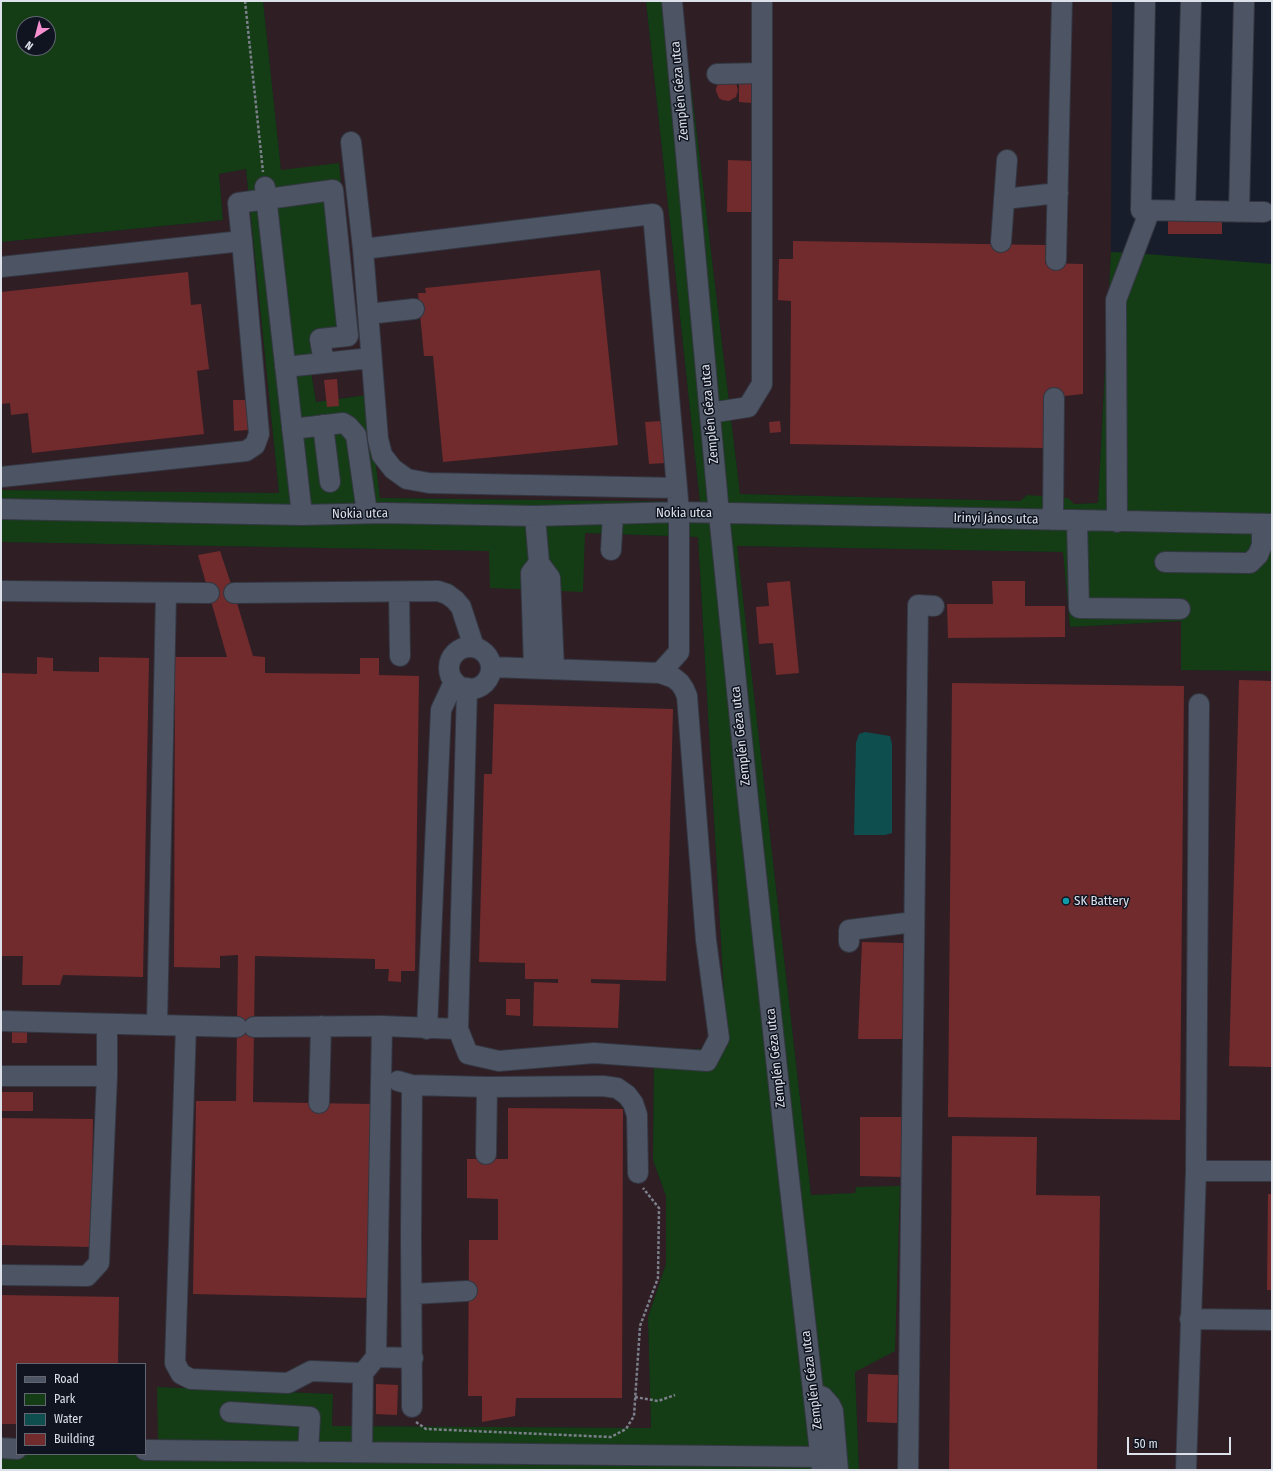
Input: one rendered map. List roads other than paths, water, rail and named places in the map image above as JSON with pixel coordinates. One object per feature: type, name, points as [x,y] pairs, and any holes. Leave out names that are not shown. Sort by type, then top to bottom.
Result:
[{"type":"street","name":"Zemplén Géza utca","points":[[672,1],[719,514],[754,856],[822,1464]]},
{"type":"street","points":[[710,413],[748,407],[762,384],[762,1]]},
{"type":"street","points":[[1056,260],[1062,1]]},
{"type":"street","points":[[1145,1],[1141,210],[1264,212]]},
{"type":"street","points":[[1184,211],[1191,1]]},
{"type":"street","points":[[1239,212],[1244,1]]},
{"type":"street","points":[[717,74],[762,73]]},
{"type":"street","points":[[351,142],[363,249],[378,439],[382,455],[393,469],[407,479],[429,483],[677,488]]},
{"type":"street","points":[[1001,242],[1007,160]]},
{"type":"street","points":[[1,477],[246,451],[255,445],[259,434],[238,203],[266,193],[300,204],[333,190],[348,336],[319,333],[324,363]]},
{"type":"street","points":[[266,193],[302,515]]},
{"type":"street","points":[[1004,199],[1058,193]]},
{"type":"street","points":[[1117,522],[1116,300],[1150,210]]},
{"type":"street","points":[[363,249],[653,214],[679,512],[679,652],[660,673]]},
{"type":"street","points":[[1,267],[242,241]]},
{"type":"street","points":[[368,314],[414,309]]},
{"type":"street","points":[[285,367],[371,358]]},
{"type":"street","points":[[1053,520],[1054,398]]},
{"type":"street","points":[[292,429],[343,423],[348,426],[356,435],[367,513]]},
{"type":"street","points":[[323,425],[330,482]]},
{"type":"street","name":"Nokia utca","points":[[1,509],[302,515],[367,513],[535,516],[679,512],[719,514]]},
{"type":"street","points":[[611,550],[613,514]]},
{"type":"street","name":"Irinyi János utca","points":[[719,514],[1267,524]]},
{"type":"street","points":[[535,516],[538,563],[550,578],[554,669]]},
{"type":"street","points":[[1077,521],[1079,608],[1180,609]]},
{"type":"street","points":[[1165,562],[1250,563],[1258,555],[1267,524]]},
{"type":"street","points":[[534,668],[531,573],[538,563]]},
{"type":"street","points":[[1,591],[166,594],[209,593]]},
{"type":"street","points":[[234,593],[438,591],[451,597],[461,607],[474,647]]},
{"type":"street","points":[[399,592],[400,656]]},
{"type":"street","points":[[157,1026],[166,594]]},
{"type":"street","points":[[908,1470],[918,605],[934,606]]},
{"type":"street","points":[[474,647],[486,654],[491,667],[490,674],[486,681],[481,686],[474,688],[461,685],[451,676],[449,670],[452,657],[461,649],[474,647]]},
{"type":"street","points":[[461,685],[464,813],[458,1029],[468,1054],[499,1062],[594,1053],[707,1061],[719,1038],[706,940],[687,696],[680,683],[674,678],[660,673],[491,667]]},
{"type":"street","points":[[427,1029],[441,710],[461,685]]},
{"type":"street","points":[[1186,1470],[1196,1171],[1199,704]]},
{"type":"street","points":[[437,813],[464,813]]},
{"type":"street","points":[[849,942],[849,930],[914,922]]},
{"type":"street","points":[[1,1021],[157,1026],[382,1026],[427,1029],[458,1029]]},
{"type":"street","points":[[1,1275],[87,1276],[99,1263],[107,1076],[107,1025]]},
{"type":"street","points":[[186,1026],[175,1363],[181,1374],[191,1379],[288,1383],[310,1371],[363,1373]]},
{"type":"street","points":[[319,1103],[320,1026]]},
{"type":"street","points":[[362,1452],[363,1373],[376,1357],[382,1026]]},
{"type":"street","points":[[1,1076],[107,1076]]},
{"type":"street","points":[[412,1407],[413,1358],[411,1235],[405,1083],[487,1087],[603,1086],[617,1088],[627,1095],[633,1103],[638,1115],[638,1173]]},
{"type":"street","points":[[486,1154],[487,1087]]},
{"type":"street","points":[[1196,1171],[1272,1171]]},
{"type":"street","points":[[412,1294],[467,1291]]},
{"type":"street","points":[[1190,1320],[1272,1320]]},
{"type":"street","points":[[376,1357],[413,1358]]},
{"type":"street","points":[[813,1393],[823,1397],[833,1411],[838,1470]]},
{"type":"street","points":[[230,1412],[310,1417],[308,1452]]},
{"type":"street","points":[[1,1448],[16,1448]]},
{"type":"street","points":[[146,1450],[362,1452],[822,1464]]},
{"type":"water","points":[[865,732],[890,736],[892,744],[892,833],[885,835],[854,835],[856,743],[859,734]]},
{"type":"place","name":"SK Battery","points":[[1066,901]]}]
